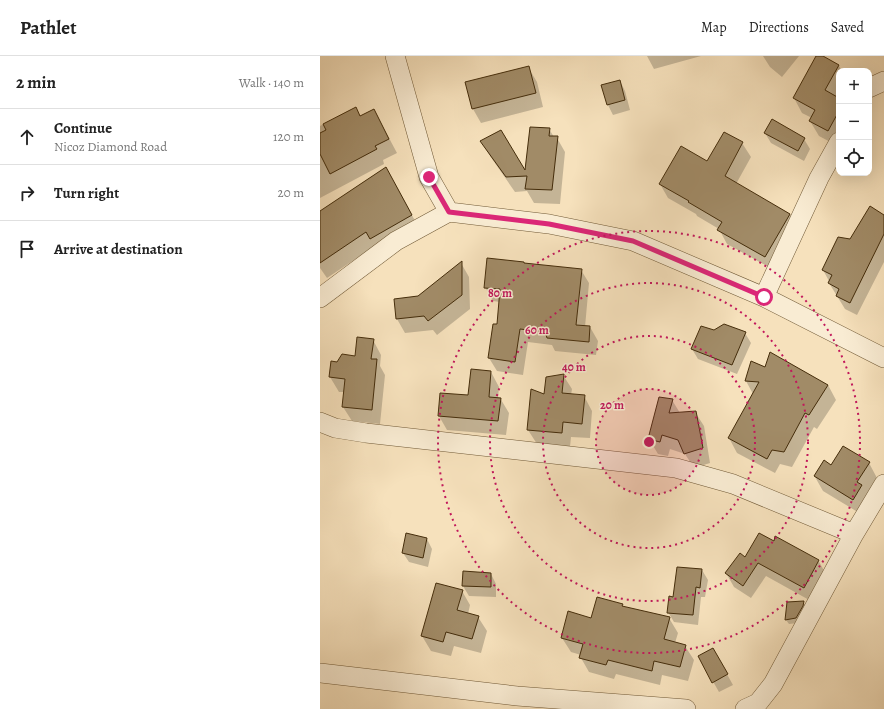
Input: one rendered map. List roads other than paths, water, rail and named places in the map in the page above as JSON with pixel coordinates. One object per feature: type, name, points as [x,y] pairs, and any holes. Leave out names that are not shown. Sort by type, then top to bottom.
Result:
[{"type":"street","points":[[395,56],[429,177],[449,212]]},
{"type":"street","points":[[872,87],[884,81]]},
{"type":"street","points":[[764,297],[819,178],[836,147]]},
{"type":"street","points":[[320,298],[396,241],[449,212],[549,224],[633,241],[764,297],[884,358]]},
{"type":"street","points":[[320,422],[335,428],[366,433],[676,468],[733,484],[854,534]]},
{"type":"street","points":[[745,709],[758,703],[773,684],[854,534],[884,484]]},
{"type":"street","points":[[320,673],[516,703],[686,709]]}]
